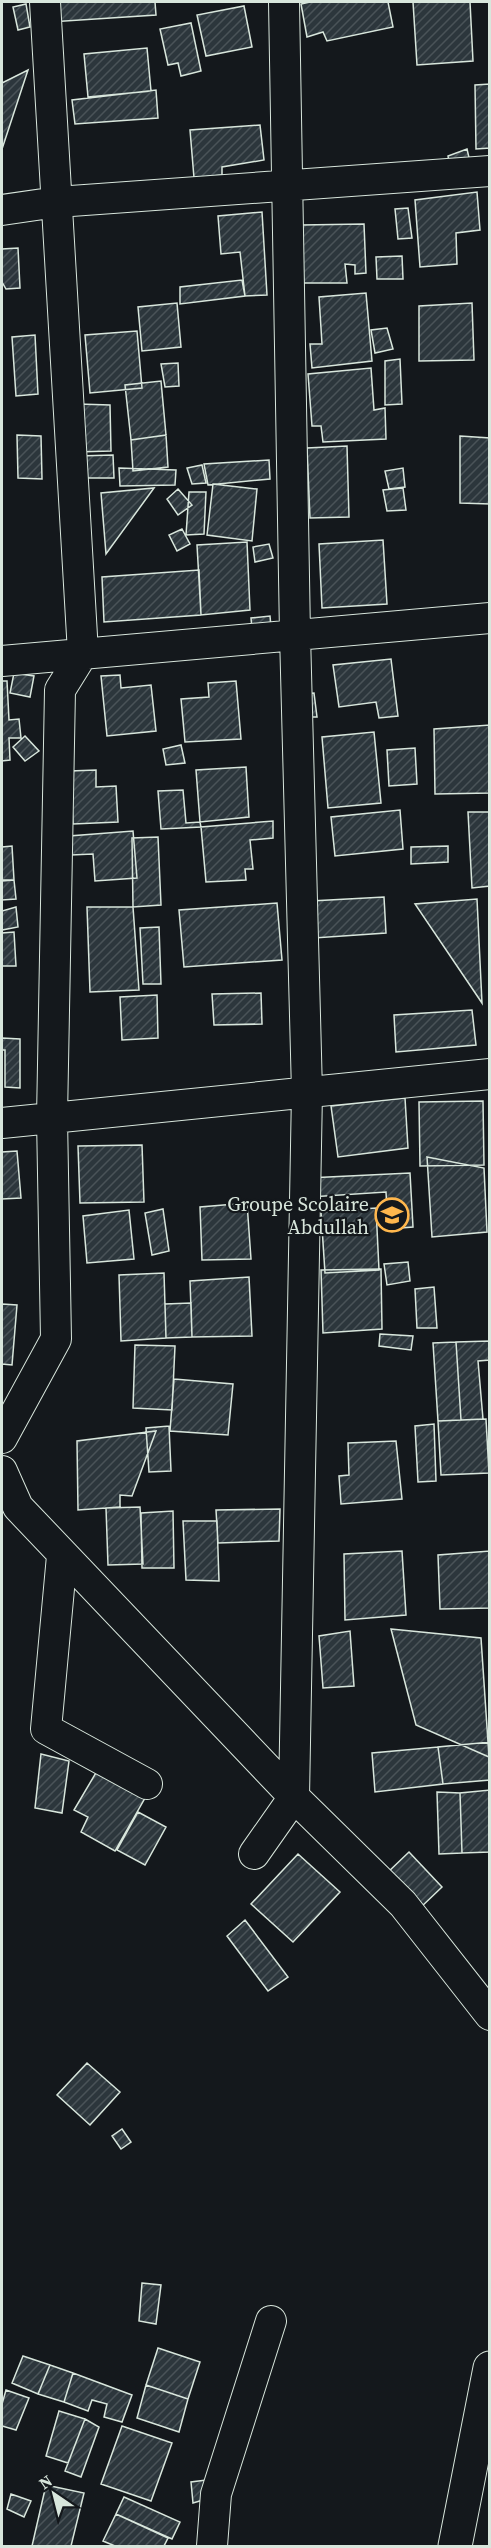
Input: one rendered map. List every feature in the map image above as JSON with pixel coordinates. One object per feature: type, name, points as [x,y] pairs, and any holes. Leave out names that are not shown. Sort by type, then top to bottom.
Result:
[{"type":"main road","points":[[455,2547],[489,2368]]},
{"type":"street","points":[[2,1438],[56,1339],[52,1118],[60,690],[83,653],[45,2]]},
{"type":"street","points":[[254,1854],[294,1797],[307,1092],[295,634],[284,2]]},
{"type":"street","points":[[2,210],[57,202],[489,171]]},
{"type":"street","points":[[2,661],[489,618]]},
{"type":"street","points":[[2,1123],[489,1074]]},
{"type":"street","points":[[2,1471],[18,1507],[62,1556],[294,1797],[403,1905],[489,2015]]},
{"type":"street","points":[[62,1556],[46,1729],[147,1784]]},
{"type":"street","points":[[212,2547],[216,2494],[271,2321]]},
{"type":"building","points":[[48,2],[155,2],[156,15],[50,22]]},
{"type":"building","points":[[388,2],[393,27],[327,41],[323,32],[307,37],[301,4]]},
{"type":"building","points":[[413,2],[470,2],[473,61],[417,65]]},
{"type":"building","points":[[26,4],[30,27],[18,30],[13,7]]},
{"type":"building","points":[[244,6],[252,47],[206,56],[197,15]]},
{"type":"building","points":[[191,23],[201,71],[181,76],[178,63],[168,65],[160,29]]},
{"type":"building","points":[[147,48],[151,91],[88,97],[84,54]]},
{"type":"building","points":[[28,70],[2,149],[2,83]]},
{"type":"building","points":[[490,84],[490,148],[476,149],[475,85]]},
{"type":"building","points":[[156,90],[158,118],[75,124],[72,100]]},
{"type":"building","points":[[260,125],[264,160],[222,167],[222,175],[194,178],[190,130]]},
{"type":"building","points":[[467,149],[470,162],[450,167],[448,156]]},
{"type":"building","points":[[477,192],[480,230],[456,233],[457,264],[420,267],[415,200]]},
{"type":"building","points":[[408,208],[412,238],[398,239],[395,209]]},
{"type":"building","points":[[262,212],[267,295],[245,296],[240,252],[221,254],[218,216]]},
{"type":"building","points":[[364,224],[366,273],[355,274],[355,265],[345,264],[347,283],[300,283],[301,225]]},
{"type":"building","points":[[18,248],[20,288],[6,289],[2,282],[2,249]]},
{"type":"building","points":[[402,256],[403,279],[377,279],[376,257]]},
{"type":"building","points":[[242,280],[245,296],[180,304],[180,287]]},
{"type":"building","points":[[366,293],[372,361],[312,368],[310,344],[322,344],[319,297]]},
{"type":"building","points":[[177,303],[181,347],[142,351],[138,307]]},
{"type":"building","points":[[472,303],[474,360],[419,361],[419,306]]},
{"type":"building","points":[[387,328],[393,349],[375,353],[371,330]]},
{"type":"building","points":[[137,331],[142,388],[90,393],[85,335]]},
{"type":"building","points":[[35,335],[38,394],[16,396],[12,337]]},
{"type":"building","points":[[400,359],[402,404],[385,405],[385,361]]},
{"type":"building","points":[[178,363],[179,386],[165,387],[161,364]]},
{"type":"building","points":[[371,368],[374,410],[385,408],[386,439],[323,442],[321,426],[312,426],[308,374]]},
{"type":"building","points":[[161,381],[166,435],[131,440],[125,385]]},
{"type":"building","points":[[78,404],[110,405],[111,451],[76,452]]},
{"type":"building","points":[[17,435],[41,436],[42,479],[18,478]]},
{"type":"building","points":[[166,435],[168,467],[133,471],[131,440]]},
{"type":"building","points":[[460,436],[490,438],[490,504],[460,503]]},
{"type":"building","points":[[347,446],[349,517],[310,518],[307,448]]},
{"type":"building","points":[[113,455],[114,478],[80,478],[78,456]]},
{"type":"building","points":[[269,460],[270,479],[208,485],[204,464]]},
{"type":"building","points":[[202,465],[206,483],[192,484],[187,468]]},
{"type":"building","points":[[119,468],[176,470],[175,485],[120,486]]},
{"type":"building","points":[[403,468],[405,487],[389,489],[385,471]]},
{"type":"building","points":[[213,484],[257,489],[252,541],[207,535]]},
{"type":"building","points":[[154,488],[106,554],[101,493]]},
{"type":"building","points":[[403,488],[406,510],[387,511],[383,490]]},
{"type":"building","points":[[178,489],[192,505],[178,515],[167,499]]},
{"type":"building","points":[[189,492],[206,492],[204,534],[186,535]]},
{"type":"building","points":[[182,529],[190,544],[177,551],[169,535]]},
{"type":"building","points":[[383,540],[387,604],[322,608],[319,544]]},
{"type":"building","points":[[247,542],[250,610],[201,615],[197,545]]},
{"type":"building","points":[[269,544],[273,558],[255,562],[253,547]]},
{"type":"building","points":[[199,570],[201,615],[104,622],[102,577]]},
{"type":"building","points":[[270,616],[271,627],[252,629],[251,618]]},
{"type":"building","points":[[391,659],[398,716],[379,718],[376,702],[339,707],[333,665]]},
{"type":"building","points":[[14,673],[34,676],[30,697],[10,693]]},
{"type":"building","points":[[120,675],[121,688],[151,685],[156,731],[107,736],[101,676]]},
{"type":"building","points":[[2,681],[7,681],[9,720],[19,719],[21,738],[9,738],[10,760],[2,761]]},
{"type":"building","points":[[236,681],[241,739],[185,742],[181,699],[209,697],[208,683]]},
{"type":"building","points":[[314,693],[317,717],[300,717],[300,694]]},
{"type":"building","points":[[490,725],[490,793],[435,794],[434,729]]},
{"type":"building","points":[[374,732],[381,803],[328,808],[322,737]]},
{"type":"building","points":[[25,736],[39,751],[25,761],[13,747]]},
{"type":"building","points":[[181,745],[185,763],[166,765],[163,749]]},
{"type":"building","points":[[415,748],[417,784],[389,786],[387,750]]},
{"type":"building","points":[[246,767],[249,817],[200,822],[196,770]]},
{"type":"building","points":[[96,770],[96,787],[116,786],[118,822],[73,824],[70,771]]},
{"type":"building","points":[[183,790],[186,823],[200,822],[201,827],[161,829],[158,791]]},
{"type":"building","points":[[400,810],[403,849],[335,856],[331,817]]},
{"type":"building","points":[[468,812],[490,812],[490,886],[472,888]]},
{"type":"building","points":[[273,821],[273,838],[250,840],[253,869],[245,869],[246,880],[206,882],[201,827]]},
{"type":"building","points":[[133,831],[137,878],[95,881],[93,854],[71,855],[69,836]]},
{"type":"building","points":[[158,837],[161,905],[133,907],[132,838]]},
{"type":"building","points":[[12,846],[14,880],[2,880],[2,847]]},
{"type":"building","points":[[448,846],[448,862],[411,864],[411,847]]},
{"type":"building","points":[[14,880],[16,899],[2,900],[2,881]]},
{"type":"building","points":[[384,897],[386,933],[314,938],[311,901]]},
{"type":"building","points":[[477,899],[482,1003],[415,904]]},
{"type":"building","points":[[277,903],[282,960],[184,967],[179,910]]},
{"type":"building","points":[[16,907],[18,927],[2,930],[2,911]]},
{"type":"building","points":[[87,907],[133,907],[139,990],[90,992]]},
{"type":"building","points":[[159,927],[161,984],[143,984],[140,928]]},
{"type":"building","points":[[14,932],[16,966],[2,966],[2,933]]},
{"type":"building","points":[[261,993],[262,1024],[214,1025],[212,994]]},
{"type":"building","points":[[157,995],[158,1038],[122,1040],[120,997]]},
{"type":"building","points":[[472,1010],[476,1045],[396,1052],[394,1015]]},
{"type":"building","points":[[2,1038],[20,1039],[20,1088],[5,1087],[5,1050],[2,1050]]},
{"type":"building","points":[[405,1098],[408,1148],[338,1157],[331,1106]]},
{"type":"building","points":[[483,1101],[484,1165],[420,1166],[419,1102]]},
{"type":"building","points":[[142,1145],[144,1202],[80,1203],[78,1146]]},
{"type":"building","points":[[17,1151],[21,1198],[2,1199],[2,1152]]},
{"type":"building","points":[[427,1157],[484,1168],[487,1232],[432,1237]]},
{"type":"building","points":[[410,1173],[413,1227],[388,1229],[386,1192],[310,1197],[308,1178]]},
{"type":"building","points":[[247,1203],[251,1259],[202,1260],[200,1207]]},
{"type":"building","points":[[376,1208],[379,1270],[325,1273],[321,1212]]},
{"type":"building","points":[[163,1209],[169,1251],[152,1255],[145,1213]]},
{"type":"building","points":[[129,1210],[134,1259],[87,1263],[83,1216]]},
{"type":"building","points":[[408,1262],[410,1281],[387,1285],[384,1264]]},
{"type":"building","points":[[381,1269],[382,1329],[323,1333],[321,1270]]},
{"type":"building","points":[[164,1273],[166,1338],[121,1341],[119,1275]]},
{"type":"building","points":[[249,1277],[252,1336],[192,1337],[190,1281]]},
{"type":"building","points":[[434,1287],[437,1328],[417,1328],[415,1289]]},
{"type":"building","points":[[191,1303],[192,1337],[166,1338],[165,1304]]},
{"type":"building","points":[[2,1304],[17,1305],[12,1365],[2,1364]]},
{"type":"building","points":[[380,1334],[413,1336],[411,1350],[379,1346]]},
{"type":"building","points":[[490,1341],[490,1360],[478,1361],[483,1419],[461,1420],[456,1342]]},
{"type":"building","points":[[456,1342],[461,1420],[438,1421],[433,1343]]},
{"type":"building","points":[[135,1345],[175,1346],[172,1410],[133,1408]]},
{"type":"building","points":[[174,1379],[233,1384],[228,1435],[170,1431]]},
{"type":"building","points":[[486,1419],[489,1473],[441,1475],[438,1421]]},
{"type":"building","points":[[434,1424],[436,1481],[418,1482],[415,1426]]},
{"type":"building","points":[[169,1426],[171,1471],[149,1472],[146,1428]]},
{"type":"building","points":[[156,1431],[132,1496],[120,1495],[120,1507],[78,1510],[77,1441]]},
{"type":"building","points":[[396,1441],[402,1499],[341,1504],[339,1476],[349,1475],[348,1443]]},
{"type":"building","points":[[140,1507],[143,1564],[108,1565],[106,1508]]},
{"type":"building","points":[[280,1509],[279,1541],[218,1543],[216,1510]]},
{"type":"building","points":[[173,1511],[174,1568],[142,1568],[141,1513]]},
{"type":"building","points":[[183,1521],[217,1521],[219,1581],[186,1580]]},
{"type":"building","points":[[402,1551],[406,1615],[345,1620],[344,1554]]},
{"type":"building","points":[[490,1551],[490,1608],[440,1609],[438,1555]]},
{"type":"building","points":[[391,1629],[481,1638],[489,1757],[416,1725]]},
{"type":"building","points":[[350,1631],[354,1686],[323,1688],[319,1636]]},
{"type":"building","points":[[490,1742],[490,1780],[443,1784],[438,1747]]},
{"type":"building","points":[[438,1747],[443,1784],[375,1792],[372,1753]]},
{"type":"building","points":[[41,1754],[69,1761],[62,1813],[35,1808]]},
{"type":"building","points":[[97,1771],[145,1798],[115,1851],[81,1832],[88,1817],[74,1810]]},
{"type":"building","points":[[490,1790],[490,1852],[462,1853],[460,1793]]},
{"type":"building","points":[[437,1792],[460,1793],[462,1853],[439,1854]]},
{"type":"building","points":[[138,1812],[166,1827],[145,1865],[117,1850]]},
{"type":"building","points":[[409,1852],[442,1887],[419,1909],[386,1874]]},
{"type":"building","points":[[298,1854],[340,1892],[293,1942],[251,1904]]},
{"type":"building","points":[[245,1920],[288,1977],[268,1991],[227,1936]]},
{"type":"building","points":[[87,2063],[120,2092],[90,2125],[57,2095]]},
{"type":"building","points":[[122,2129],[131,2142],[121,2149],[112,2136]]},
{"type":"building","points":[[142,2283],[161,2285],[156,2324],[139,2321]]},
{"type":"building","points":[[158,2348],[200,2362],[188,2399],[146,2385]]},
{"type":"building","points":[[23,2356],[50,2365],[38,2394],[12,2383]]},
{"type":"building","points":[[50,2365],[73,2373],[64,2402],[38,2394]]},
{"type":"building","points":[[73,2373],[132,2395],[122,2422],[104,2417],[107,2404],[92,2400],[88,2411],[64,2402]]},
{"type":"building","points":[[146,2385],[188,2399],[179,2432],[137,2418]]},
{"type":"building","points":[[6,2390],[29,2398],[16,2430],[2,2426],[2,2404]]},
{"type":"building","points":[[59,2411],[85,2419],[68,2463],[46,2456]]},
{"type":"building","points":[[85,2419],[99,2427],[81,2477],[65,2471]]},
{"type":"building","points":[[122,2426],[172,2443],[151,2501],[101,2484]]},
{"type":"building","points":[[206,2480],[210,2498],[193,2503],[191,2482]]},
{"type":"building","points":[[46,2485],[84,2493],[71,2546],[32,2546]]},
{"type":"building","points":[[11,2494],[31,2501],[24,2517],[7,2509]]},
{"type":"building","points":[[124,2497],[180,2522],[172,2539],[116,2514]]},
{"type":"building","points":[[116,2514],[168,2538],[164,2546],[115,2546],[103,2541]]},
{"type":"place","name":"Groupe Scolaire Abdullah","points":[[392,1215]]}]
